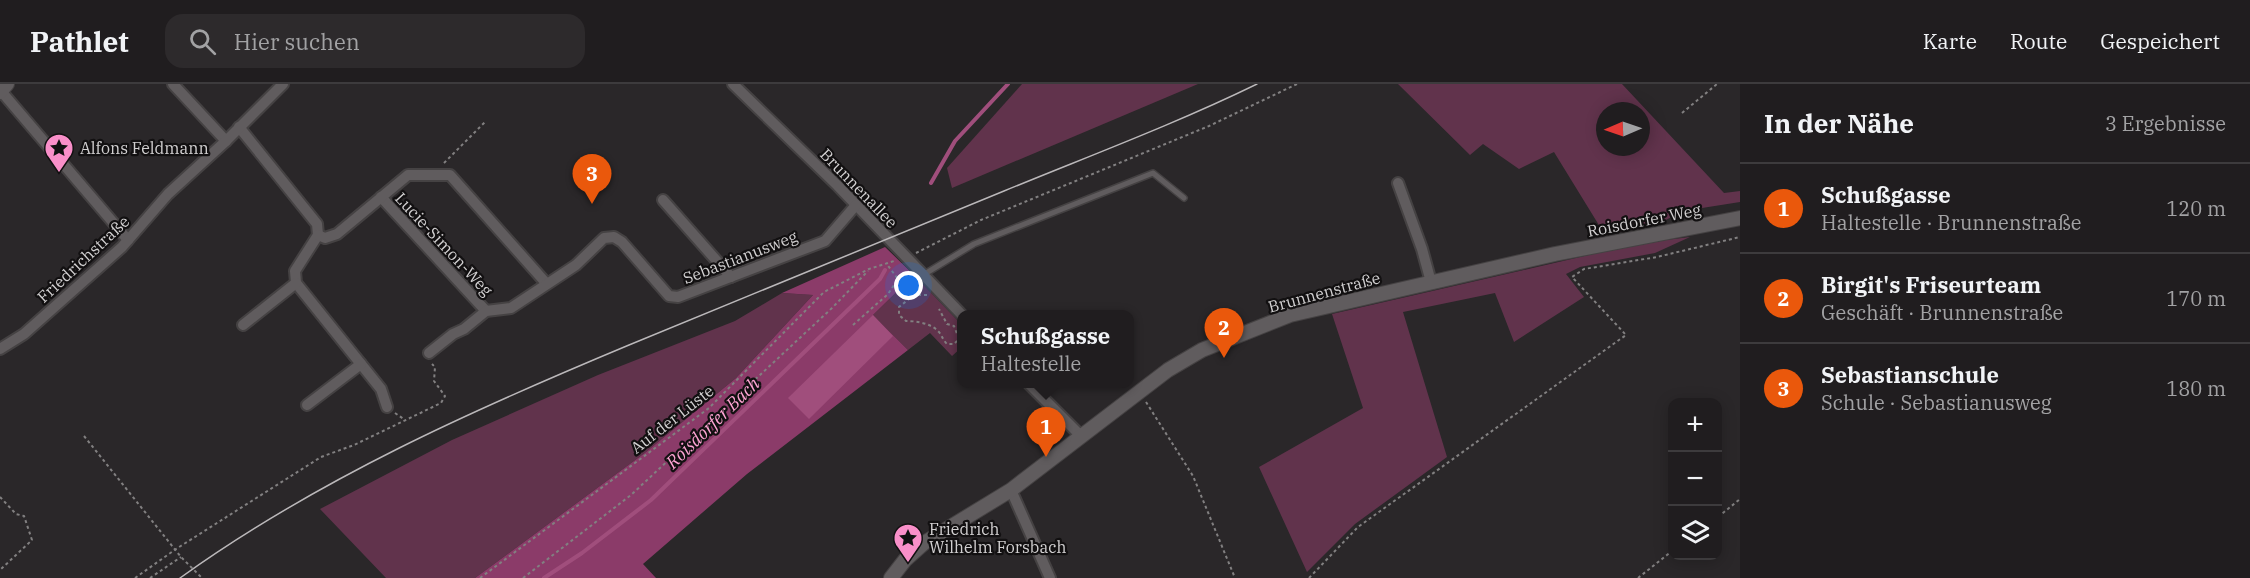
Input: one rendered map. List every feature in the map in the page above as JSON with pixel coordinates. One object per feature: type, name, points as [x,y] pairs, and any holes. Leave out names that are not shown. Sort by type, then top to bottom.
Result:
[{"type":"street","points":[[173,84],[226,141]]},
{"type":"street","name":"Friedrichstraße","points":[[0,349],[24,334],[128,240],[168,194],[283,84]]},
{"type":"street","name":"Brunnenallee","points":[[733,84],[856,205],[923,275],[932,292],[957,311]]},
{"type":"street","points":[[2,89],[128,240]]},
{"type":"street","points":[[239,128],[317,224],[318,235],[295,271],[296,283],[381,389],[387,407]]},
{"type":"street","points":[[318,235],[325,238],[337,234],[408,175],[450,175],[546,283]]},
{"type":"street","points":[[1398,183],[1422,249],[1431,282]]},
{"type":"street","name":"Lucie-Simon-Weg","points":[[381,197],[486,310]]},
{"type":"street","points":[[663,200],[731,277]]},
{"type":"street","name":"Sebastianusweg","points":[[486,310],[511,308],[576,265],[604,238],[614,237],[622,242],[669,296],[678,297],[825,241],[856,205]]},
{"type":"street","name":"Roisdorfer Weg","points":[[1555,254],[1740,218]]},
{"type":"street","name":"Brunnenstraße","points":[[891,578],[905,560],[924,543],[1011,490],[1168,370],[1202,350],[1290,315],[1555,254]]},
{"type":"street","points":[[243,325],[296,283]]},
{"type":"street","points":[[429,353],[453,334],[464,329],[486,310]]},
{"type":"street","points":[[307,405],[361,364]]},
{"type":"street","points":[[1033,388],[1081,436]]},
{"type":"street","points":[[1011,490],[1050,578]]},
{"type":"lane","points":[[923,275],[974,244],[1153,173],[1184,198]]},
{"type":"path","name":"Auf der Lüste","points":[[480,578],[709,408],[824,292],[869,269],[905,258],[981,220],[1209,126],[1297,84]]},
{"type":"path","points":[[1682,113],[1717,84]]},
{"type":"path","points":[[442,174],[444,160],[486,121]]},
{"type":"path","points":[[1309,578],[1358,527],[1626,335],[1572,277],[1584,269],[1657,257],[1740,237]]},
{"type":"path","points":[[853,325],[888,294],[898,279],[886,263]]},
{"type":"path","name":"Auf der Lüste","points":[[523,578],[631,495],[832,308],[869,269]]},
{"type":"path","points":[[930,300],[932,292],[914,295],[899,308],[898,315],[906,321],[914,320],[927,324],[939,332],[947,344],[954,344],[957,341]]},
{"type":"path","points":[[934,304],[948,324],[954,326],[957,334]]},
{"type":"path","points":[[135,578],[176,549],[321,457],[354,445],[441,403],[445,396],[434,381],[435,367],[428,359],[429,353]]},
{"type":"path","points":[[1140,393],[1193,476],[1235,578]]},
{"type":"path","points":[[84,436],[181,557],[202,578]]},
{"type":"path","points":[[0,497],[16,514],[24,516],[32,540],[0,570]]},
{"type":"path","points":[[1722,514],[1740,500]]},
{"type":"path","points":[[1638,578],[1668,554]]},
{"type":"path","points":[[150,578],[181,557]]},
{"type":"path","points":[[193,578],[198,575]]},
{"type":"shaded area","points":[[1022,84],[1198,84],[952,188],[947,168]]},
{"type":"shaded area","points":[[1398,84],[1622,84],[1639,102],[1596,102],[1596,156],[1650,156],[1650,114],[1724,193],[1740,191],[1740,202],[1683,211],[1658,224],[1605,235],[1554,152],[1519,169],[1483,144],[1470,155]]},
{"type":"shaded area","points":[[1690,237],[1655,253],[1580,267],[1566,274],[1584,297],[1514,342],[1495,293],[1403,312],[1447,457],[1355,524],[1307,572],[1259,467],[1363,408],[1332,314],[1641,243]]},
{"type":"shaded area","points":[[885,247],[914,275],[873,315],[908,350],[747,474],[643,564],[656,578],[475,578],[646,452],[736,378],[813,295],[782,293]]},
{"type":"shaded area","points":[[914,275],[957,320],[957,352],[952,356],[930,333],[908,350],[873,315]]},
{"type":"shaded area","points":[[782,293],[813,295],[736,378],[646,452],[475,578],[386,578],[320,509],[452,440],[598,375],[735,321]]},
{"type":"shaded area","points":[[873,315],[893,336],[809,419],[788,398]]},
{"type":"waterway","name":"Roisdorfer Bach","points":[[931,183],[955,141],[1008,84]]},
{"type":"waterway","name":"Roisdorfer Bach","points":[[544,578],[582,553],[651,500],[880,279],[885,270]]},
{"type":"tram line","points":[[180,578],[286,509],[455,421],[629,345],[1163,126],[1257,84]]},
{"type":"place","name":"Alfons Feldmann","points":[[59,174]]},
{"type":"place","name":"Sebastianschule","points":[[592,204]]},
{"type":"place","name":"Birgit's Friseurteam","points":[[1224,358]]},
{"type":"place","name":"Schußgasse","points":[[1046,457]]},
{"type":"place","name":"Friedrich Wilhelm Forsbach","points":[[908,564]]}]
